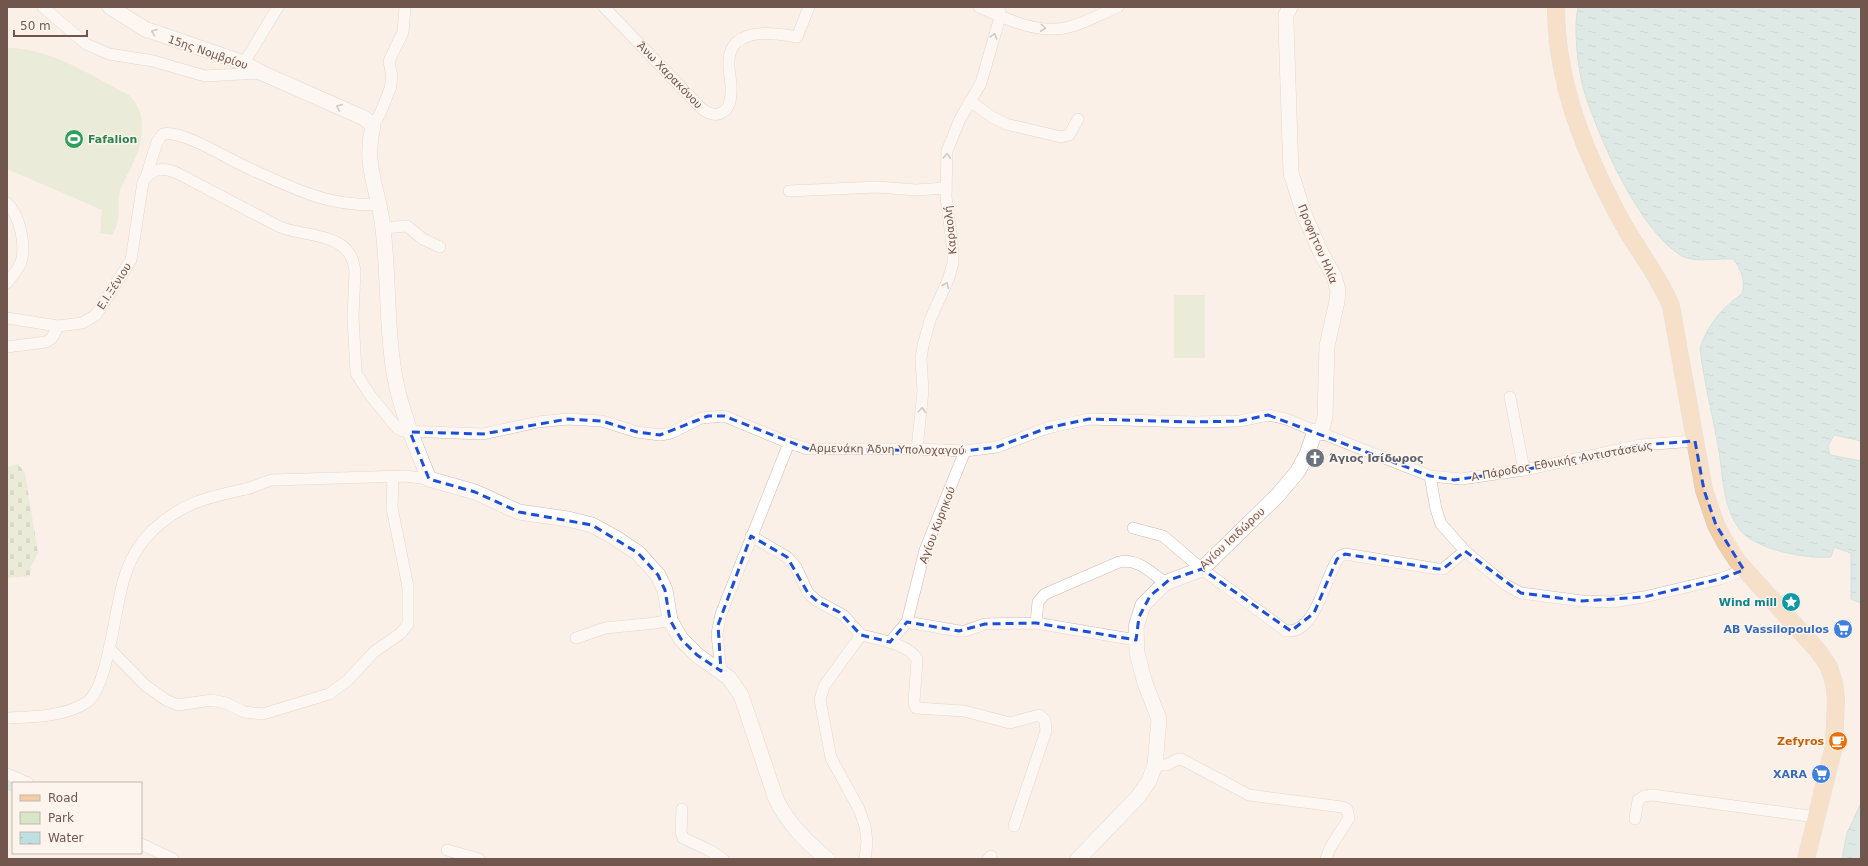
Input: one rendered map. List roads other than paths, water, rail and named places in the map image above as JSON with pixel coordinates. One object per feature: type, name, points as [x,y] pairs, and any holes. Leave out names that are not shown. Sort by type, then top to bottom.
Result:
[{"type":"main road","name":"15ης Νομβρίου","points":[[110,7],[145,29],[244,62],[262,73],[364,118],[373,125]]},
{"type":"main road","name":"Προφήτου Ηλία","points":[[1290,7],[1286,15],[1286,25],[1291,173],[1304,214],[1321,253],[1336,281],[1338,290],[1327,346],[1325,417],[1318,432]]},
{"type":"main road","points":[[1556,7],[1561,66],[1574,115],[1607,194],[1623,224],[1661,284],[1671,306],[1704,490],[1712,508]]},
{"type":"main road","points":[[1564,7],[1568,66],[1581,113],[1614,190],[1630,220],[1664,275],[1677,303],[1683,327],[1716,525],[1725,542],[1744,570],[1814,646],[1829,667],[1833,677],[1836,699],[1835,737],[1806,859]]},
{"type":"main road","points":[[373,125],[370,135],[369,162],[383,228],[394,372],[410,432],[429,480],[475,492],[519,512],[568,519],[592,525],[614,536],[638,552],[658,575],[665,590],[670,620],[677,633],[697,655],[734,683],[741,695],[781,811],[804,840],[827,859]]},
{"type":"main road","name":"Αγίου Ισιδώρου","points":[[1078,859],[1138,797],[1149,781],[1155,765],[1159,719],[1141,672],[1136,640],[1136,627],[1144,604],[1165,582],[1202,569],[1278,495],[1294,476],[1318,432]]},
{"type":"street","points":[[42,7],[86,44],[109,54],[153,61],[204,76],[262,73]]},
{"type":"street","points":[[244,62],[278,7]]},
{"type":"street","points":[[373,125],[380,114],[390,89],[392,72],[389,61],[403,32],[405,7]]},
{"type":"street","name":"Άνω Χαρακόνου","points":[[604,7],[702,109],[707,113],[717,115],[723,113],[729,104],[731,96],[729,59],[735,43],[743,38],[758,34],[797,37],[810,7]]},
{"type":"street","points":[[979,7],[1000,12],[1035,28],[1060,29],[1071,27],[1118,7]]},
{"type":"street","name":"Καραολή","points":[[917,449],[923,391],[921,359],[923,346],[930,320],[948,280],[952,263],[953,251],[946,188],[948,145],[970,101],[981,83],[1000,12]]},
{"type":"street","points":[[970,101],[992,117],[1006,124],[1061,137],[1069,135],[1078,119]]},
{"type":"street","name":"Ε.Ι.Ξένιου","points":[[7,318],[58,326],[82,323],[96,315],[129,264],[133,253],[139,203],[157,142],[163,134],[171,133],[185,137],[245,166],[313,196],[340,202],[378,205]]},
{"type":"street","points":[[146,177],[152,172],[162,169],[177,172],[280,227],[288,230],[322,236],[338,243],[349,252],[353,259],[355,272],[353,316],[356,373],[370,395],[393,424],[397,428],[410,432]]},
{"type":"street","points":[[789,191],[877,187],[916,190],[946,188]]},
{"type":"street","points":[[7,203],[18,222],[22,239],[22,254],[19,267],[7,283]]},
{"type":"street","points":[[383,228],[407,226],[423,239],[440,247]]},
{"type":"street","points":[[7,347],[46,342],[52,338],[58,326]]},
{"type":"street","points":[[1510,397],[1524,470]]},
{"type":"street","name":"Αρμενάκη Άδνη Υπολοχαγού","points":[[410,432],[483,434],[538,422],[568,419],[602,421],[637,432],[660,435],[671,433],[700,418],[724,416],[789,443],[808,449],[917,449],[964,451],[997,447],[1047,428],[1089,419],[1240,422],[1268,415],[1286,419],[1430,476]]},
{"type":"street","name":"Α Πάροδος Εθνικής Αντιστάσεως","points":[[1430,476],[1461,480],[1524,470],[1640,445],[1695,441]]},
{"type":"street","points":[[720,671],[718,625],[728,594],[789,443]]},
{"type":"street","name":"Αγίου Κυρηκού","points":[[890,642],[907,622],[925,550],[964,451]]},
{"type":"street","points":[[7,718],[55,713],[79,707],[92,698],[98,687],[109,648],[123,581],[131,561],[154,530],[184,508],[208,497],[254,487],[272,480],[404,476],[429,480]]},
{"type":"street","points":[[1430,476],[1436,509],[1441,524],[1465,551],[1506,585],[1521,593],[1582,602],[1612,602],[1644,597],[1720,579],[1744,570]]},
{"type":"street","points":[[109,648],[145,685],[166,700],[178,705],[212,700],[226,703],[250,714],[263,714],[329,694],[347,681],[374,652],[401,633],[410,621],[408,587],[392,508],[393,477]]},
{"type":"street","points":[[1133,528],[1163,536],[1202,569],[1286,631],[1296,630],[1314,613],[1340,556],[1345,554],[1443,569],[1465,551]]},
{"type":"street","points":[[751,536],[787,557],[796,567],[808,593],[817,601],[843,615],[861,634],[890,642],[912,651],[917,659],[914,703],[916,708],[964,711],[1004,723],[1016,722],[1036,715],[1042,716],[1045,720],[1046,728],[1014,826]]},
{"type":"street","points":[[1036,623],[1038,602],[1045,594],[1118,562],[1132,561],[1138,563],[1165,582]]},
{"type":"street","points":[[576,638],[605,628],[670,620]]},
{"type":"street","points":[[907,622],[959,631],[964,631],[985,624],[1036,623],[1136,640]]},
{"type":"street","points":[[861,634],[824,686],[820,700],[831,758],[859,810],[865,826],[867,842],[865,859]]},
{"type":"street","points":[[1155,765],[1168,765],[1176,760],[1182,759],[1248,795],[1342,807],[1347,809],[1349,818],[1330,848],[1326,859]]},
{"type":"street","points":[[7,774],[26,782]]},
{"type":"street","points":[[1635,819],[1638,800],[1644,796],[1652,795],[1816,817]]},
{"type":"street","points":[[682,809],[681,832],[683,838],[724,859]]},
{"type":"street","points":[[142,844],[173,859]]},
{"type":"street","points":[[447,850],[479,859]]},
{"type":"water","points":[[1578,7],[1861,7],[1861,441],[1834,435],[1828,446],[1830,455],[1861,461],[1861,603],[1851,599],[1851,553],[1834,547],[1831,557],[1795,555],[1782,552],[1757,543],[1747,537],[1734,521],[1725,492],[1700,348],[1711,324],[1716,317],[1728,304],[1742,294],[1742,275],[1733,259],[1699,260],[1682,256],[1666,244],[1636,205],[1622,182],[1610,157],[1584,91],[1576,37]]},
{"type":"water","points":[[1861,803],[1861,859],[1842,859],[1847,833]]},
{"type":"waterway","points":[[7,781],[12,783]]},
{"type":"place","name":"Fafalion","points":[[74,139]]},
{"type":"place","name":"Άγιος Ισίδωρος","points":[[1315,458]]},
{"type":"place","name":"Wind mill","points":[[1791,602]]},
{"type":"place","name":"AB Vassilopoulos","points":[[1843,629]]},
{"type":"place","name":"Zefyros","points":[[1838,741]]},
{"type":"place","name":"XARA","points":[[1821,774]]}]
